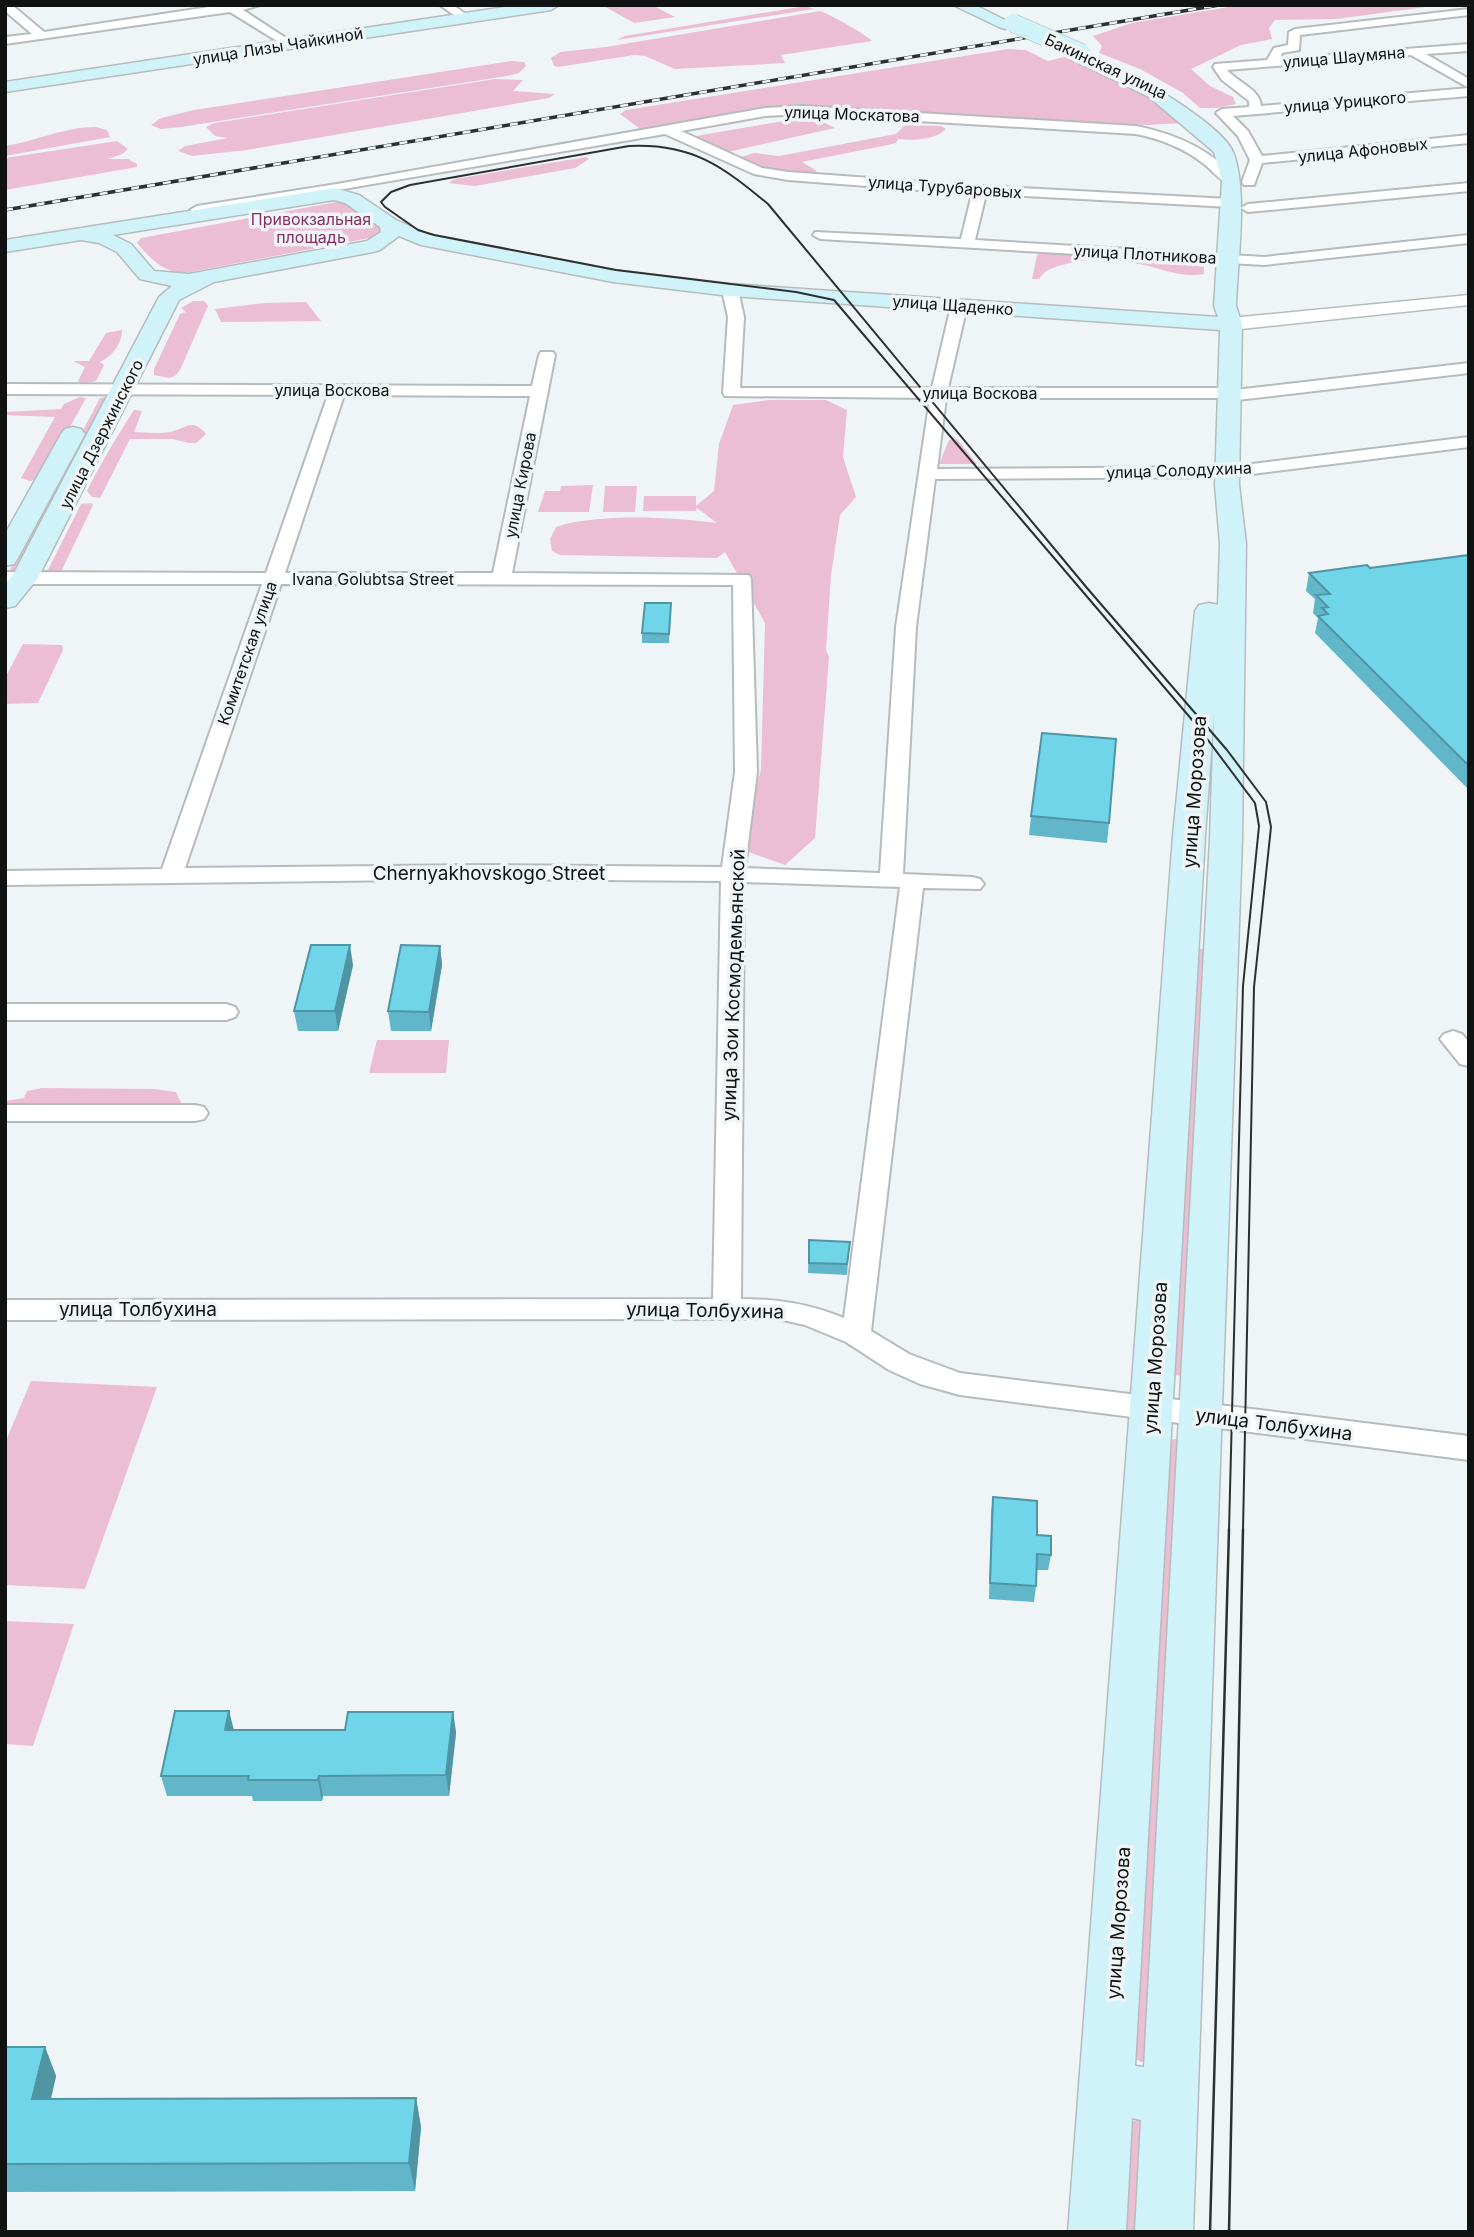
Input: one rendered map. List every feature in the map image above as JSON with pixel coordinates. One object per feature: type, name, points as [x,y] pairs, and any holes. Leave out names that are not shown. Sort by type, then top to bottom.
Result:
[{"type":"main road","name":"улица Лизы Чайкиной","points":[[5,87],[551,5]]},
{"type":"main road","name":"Бакинская улица","points":[[961,5],[1079,53],[1142,85],[1190,120],[1223,150],[1240,181]]},
{"type":"main road","name":"Бакинская улица","points":[[971,5],[1009,24]]},
{"type":"main road","name":"улица Морозова","points":[[1097,2232],[1152,1409],[1202,938],[1233,544],[1227,479],[1231,324],[1225,306],[1236,259],[1240,181]]},
{"type":"main road","points":[[5,246],[60,237],[100,237],[131,231],[338,194],[389,224],[391,234],[373,246],[205,279],[177,280],[148,275],[131,231]]},
{"type":"main road","name":"улица Щаденко","points":[[389,224],[409,235],[439,244],[613,276],[730,290],[1231,324]]},
{"type":"main road","name":"улица Щаденко","points":[[373,246],[439,244]]},
{"type":"main road","name":"улица Дзержинского","points":[[5,558],[150,297],[148,275]]},
{"type":"main road","name":"улица Дзержинского","points":[[5,600],[15,578],[125,389],[170,297],[182,288],[205,279]]},
{"type":"main road","name":"улица Морозова","points":[[1164,2232],[1200,1415],[1202,938]]},
{"type":"main road","points":[[1107,2087],[1170,2099]]},
{"type":"street","points":[[5,5],[41,35]]},
{"type":"street","points":[[5,41],[255,5]]},
{"type":"street","points":[[445,5],[465,18]]},
{"type":"street","points":[[229,7],[289,44]]},
{"type":"street","points":[[1272,63],[1278,50],[1295,48],[1292,43],[1295,33],[1469,12]]},
{"type":"street","points":[[127,14],[138,22]]},
{"type":"street","name":"улица Шаумяна","points":[[1255,109],[1255,100],[1249,92],[1223,76],[1219,67],[1469,47]]},
{"type":"street","points":[[1414,52],[1469,84]]},
{"type":"street","name":"улица Урицкого","points":[[1257,160],[1250,140],[1222,113],[1469,92]]},
{"type":"street","name":"улица Москатова","points":[[338,194],[368,183],[765,112],[802,110],[1113,127],[1152,133],[1186,145],[1240,181]]},
{"type":"street","name":"улица Турубаровых","points":[[668,131],[727,158],[774,174],[980,190],[1239,205],[1469,187]]},
{"type":"street","name":"улица Афоновых","points":[[1257,160],[1469,139]]},
{"type":"street","name":"улица Морозова","points":[[1240,181],[1257,160]]},
{"type":"street","points":[[967,243],[980,190]]},
{"type":"street","name":"улица Плотникова","points":[[820,235],[1265,261],[1469,239]]},
{"type":"street","points":[[730,290],[736,317],[731,393]]},
{"type":"street","name":"улица Щаденко","points":[[1231,324],[1469,300]]},
{"type":"street","points":[[856,1335],[902,880],[906,627],[940,393],[958,306]]},
{"type":"street","points":[[538,391],[547,355]]},
{"type":"street","name":"улица Воскова","points":[[731,393],[1229,394],[1469,368]]},
{"type":"street","points":[[5,389],[89,405],[125,389]]},
{"type":"street","name":"улица Воскова","points":[[125,389],[538,391]]},
{"type":"street","name":"Комитетская улица","points":[[171,875],[338,390]]},
{"type":"street","name":"улица Кирова","points":[[501,579],[538,391]]},
{"type":"street","name":"улица Солодухина","points":[[930,474],[1227,479],[1469,442]]},
{"type":"street","name":"Ivana Golubtsa Street","points":[[15,578],[741,579]]},
{"type":"street","name":"улица Зои Космодемьянской","points":[[727,1308],[733,873],[746,772],[741,579]]},
{"type":"street","name":"Chernyakhovskogo Street","points":[[5,878],[486,872],[733,873],[972,884]]},
{"type":"street","points":[[5,1012],[226,1012]]},
{"type":"street","points":[[5,1113],[195,1113]]},
{"type":"street","name":"улица Толбухина","points":[[5,1310],[778,1309],[811,1315],[856,1335],[899,1362],[931,1377],[960,1384],[1469,1448]]},
{"type":"green space","points":[[602,5],[652,5],[675,17],[634,23]]},
{"type":"green space","points":[[1241,5],[1441,5],[1336,19],[1275,20],[1269,28],[1272,39],[1241,45],[1191,69],[1210,86],[1233,97],[1236,104],[1217,108],[1200,108],[1183,93],[1140,69],[1099,53],[1102,46],[1093,36],[1132,23]]},
{"type":"green space","points":[[805,6],[814,9],[617,40],[625,36]]},
{"type":"green space","points":[[820,11],[872,41],[781,55],[785,63],[675,69],[645,56],[634,55],[558,67],[554,66],[551,58],[560,52],[606,47]]},
{"type":"green space","points":[[1008,49],[1026,50],[1048,61],[1068,56],[1149,94],[1184,123],[1146,125],[816,107],[647,129],[639,128],[620,114],[626,110]]},
{"type":"green space","points":[[511,61],[524,62],[526,66],[519,73],[507,76],[181,127],[161,129],[151,125],[161,118],[194,110]]},
{"type":"green space","points":[[495,79],[523,80],[513,91],[555,94],[549,98],[247,150],[192,156],[178,151],[185,146],[228,138],[215,136],[206,127],[214,123]]},
{"type":"green space","points":[[789,120],[825,123],[835,128],[732,151],[724,151],[696,136]]},
{"type":"green space","points":[[905,125],[941,126],[946,129],[930,138],[898,139],[896,143],[888,145],[802,162],[817,171],[809,175],[789,175],[738,158],[754,153],[779,156],[896,134]]},
{"type":"green space","points":[[96,127],[107,130],[110,137],[5,156],[5,146],[73,129]]},
{"type":"green space","points":[[117,141],[128,149],[108,159],[128,159],[137,164],[137,167],[5,190],[5,158]]},
{"type":"green space","points":[[586,157],[589,159],[575,168],[475,186],[448,183],[455,179]]},
{"type":"green space","name":"Привокзальная площадь","points":[[342,201],[383,230],[380,236],[185,273],[164,267],[137,243],[141,238]]},
{"type":"green space","points":[[1043,253],[1196,265],[1204,267],[1204,274],[1181,274],[1134,263],[1093,260],[1058,266],[1046,271],[1039,279],[1032,279],[1037,255]]},
{"type":"green space","points":[[193,301],[204,301],[208,306],[180,370],[169,378],[154,375],[154,369],[180,314],[186,312],[181,308]]},
{"type":"green space","points":[[306,302],[321,321],[221,322],[215,309],[265,303]]},
{"type":"green space","points":[[122,330],[116,349],[100,362],[104,365],[96,381],[82,384],[78,381],[85,367],[73,361],[89,361],[106,333]]},
{"type":"green space","points":[[80,397],[86,398],[41,479],[30,481],[21,478],[55,417],[5,415],[5,412],[61,409],[64,404]]},
{"type":"green space","points":[[100,398],[111,398],[20,568],[14,571],[10,569]]},
{"type":"green space","points":[[769,400],[826,400],[847,410],[843,457],[856,497],[840,515],[831,575],[826,650],[829,657],[815,838],[785,865],[737,848],[761,770],[765,623],[725,552],[717,558],[560,555],[552,551],[550,539],[556,527],[592,520],[658,518],[717,523],[697,508],[696,511],[643,511],[644,496],[696,496],[696,506],[714,491],[719,444],[733,405]]},
{"type":"green space","points":[[134,410],[142,411],[134,432],[165,433],[193,425],[206,434],[196,443],[172,439],[130,439],[100,498],[92,497],[87,491]]},
{"type":"green space","points":[[957,439],[977,464],[939,464],[949,440]]},
{"type":"green space","points":[[593,485],[589,512],[538,512],[545,491],[560,491],[561,486]]},
{"type":"green space","points":[[605,486],[637,486],[635,512],[603,512]]},
{"type":"green space","points":[[81,504],[93,505],[60,574],[46,574]]},
{"type":"green space","points":[[23,644],[62,645],[63,650],[38,703],[5,704],[5,678]]},
{"type":"green space","points":[[1191,948],[1210,950],[1194,1378],[1174,1375]]},
{"type":"green space","points":[[377,1040],[449,1040],[446,1073],[369,1073]]},
{"type":"green space","points":[[42,1088],[154,1089],[176,1092],[182,1105],[180,1117],[162,1123],[5,1120],[5,1101],[24,1098],[27,1091]]},
{"type":"green space","points":[[31,1381],[157,1387],[85,1589],[5,1585],[5,1443]]},
{"type":"green space","points":[[1180,1440],[1150,2061],[1141,2062],[1134,2058],[1170,1441]]},
{"type":"green space","points":[[5,1621],[74,1624],[33,1746],[5,1744]]},
{"type":"green space","points":[[1136,2120],[1145,2121],[1151,2232],[1119,2232],[1128,2124]]},
{"type":"building","points":[[1469,555],[1469,766],[1318,616],[1328,614],[1322,608],[1328,607],[1316,595],[1330,594],[1309,573]]},
{"type":"building","points":[[645,603],[671,603],[669,634],[642,633]]},
{"type":"building","points":[[1042,733],[1116,739],[1109,823],[1031,816]]},
{"type":"building","points":[[311,945],[350,945],[335,1011],[294,1011]]},
{"type":"building","points":[[401,945],[440,946],[429,1012],[388,1011]]},
{"type":"building","points":[[809,1240],[850,1242],[847,1264],[809,1263]]},
{"type":"building","points":[[993,1497],[1037,1501],[1037,1535],[1051,1536],[1051,1555],[1037,1554],[1036,1586],[990,1583]]},
{"type":"building","points":[[175,1711],[229,1711],[225,1730],[345,1730],[348,1712],[453,1712],[446,1775],[319,1776],[318,1780],[248,1780],[249,1776],[161,1776]]},
{"type":"building","points":[[5,2047],[45,2047],[32,2099],[416,2098],[409,2163],[5,2164]]},
{"type":"tram line","points":[[1229,1530],[1243,986],[1259,826],[1255,803],[1199,728],[834,300],[796,292],[616,270],[434,235],[418,230],[385,207],[381,202],[391,192],[410,185],[629,146],[671,148],[689,153],[736,178],[768,204],[1087,588],[1227,750],[1266,802],[1271,827],[1254,987],[1243,1530]]},
{"type":"tram line","points":[[1210,2232],[1229,1529]]},
{"type":"tram line","points":[[1229,2232],[1243,1529]]},
{"type":"railway","points":[[5,210],[1219,5]]}]
